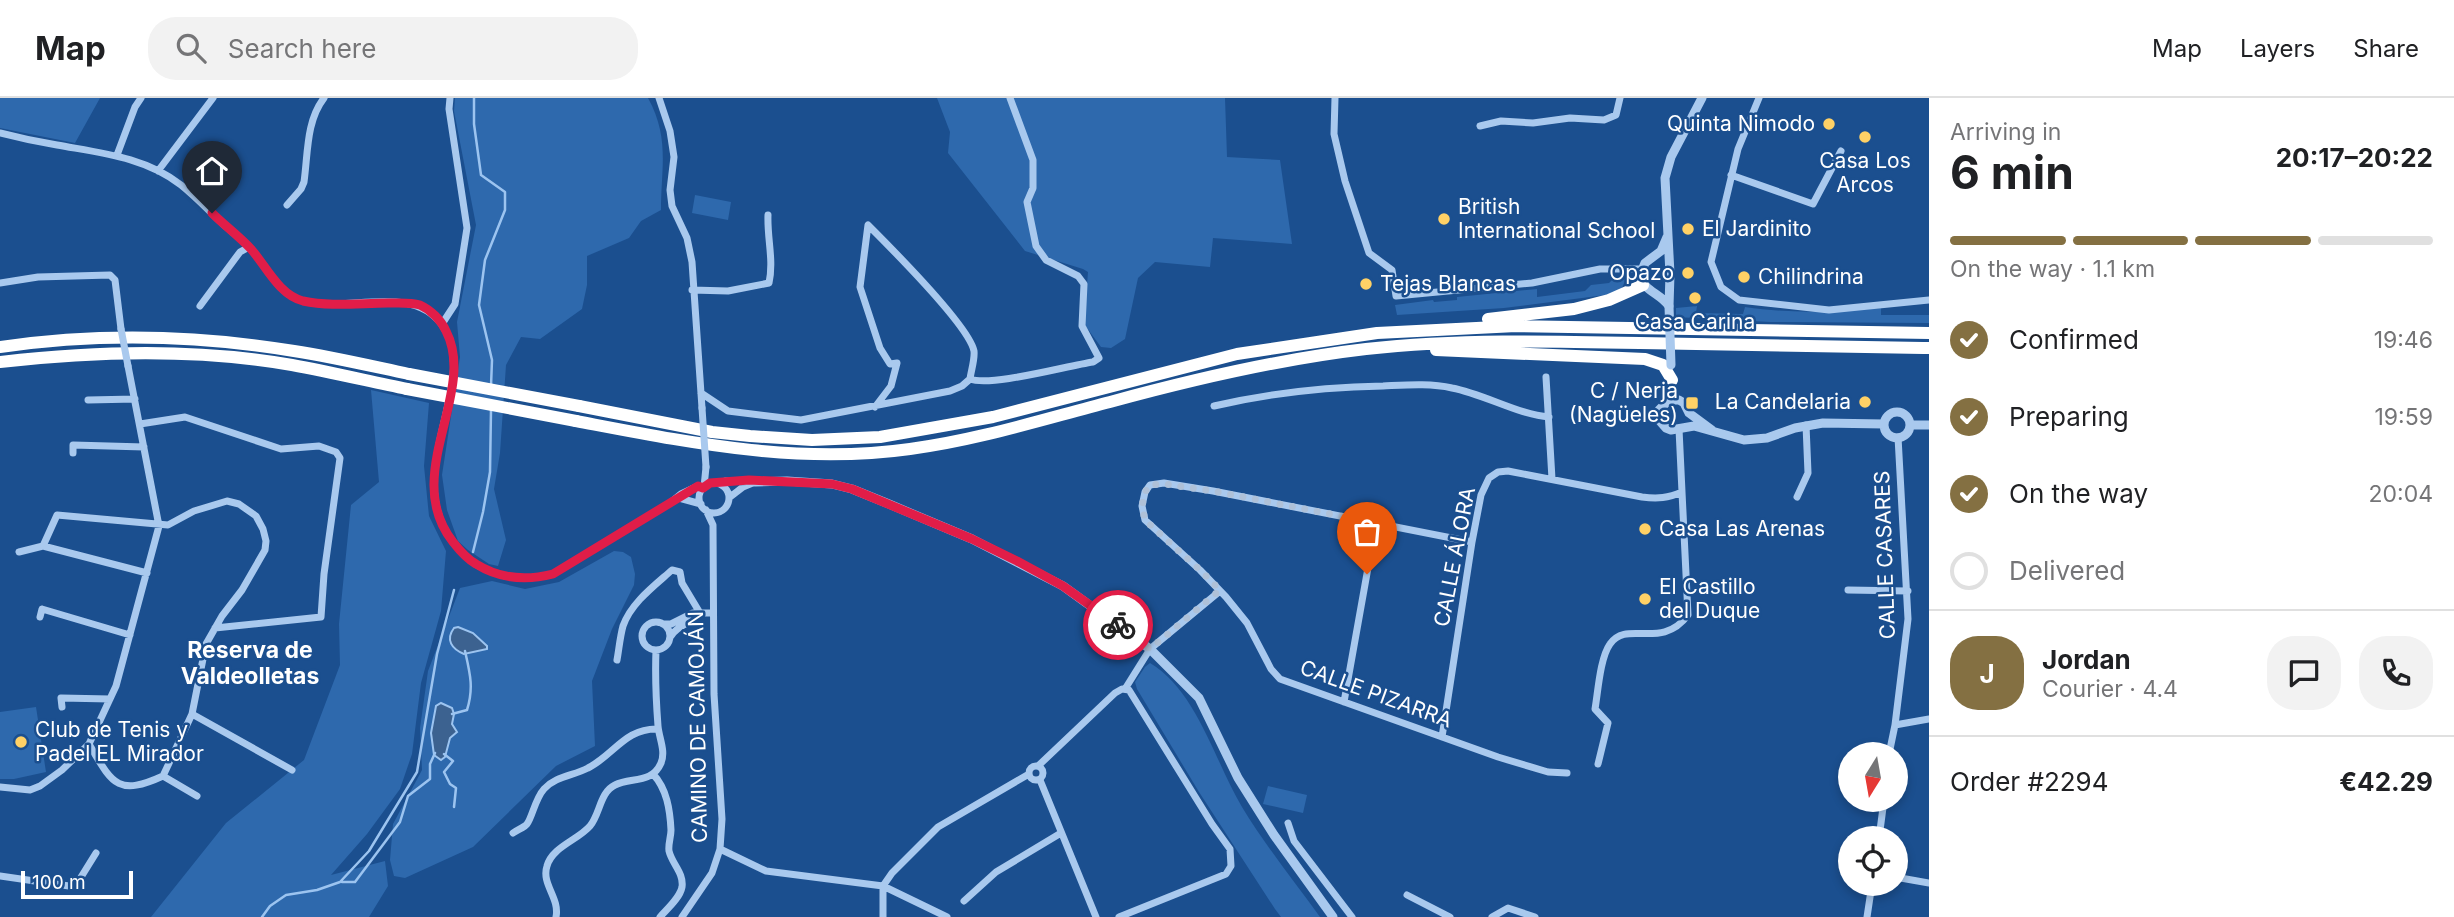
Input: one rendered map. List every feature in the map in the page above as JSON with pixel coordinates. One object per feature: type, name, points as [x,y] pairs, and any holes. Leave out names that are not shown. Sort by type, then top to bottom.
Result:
[{"type":"highway","points":[[1461,327],[1489,319],[1574,309],[1647,288]]},
{"type":"highway","points":[[0,347],[107,337],[180,339],[295,351],[712,432],[812,440],[880,437],[993,417],[1237,354],[1343,337],[1461,327],[1516,326],[1929,333]]},
{"type":"highway","points":[[0,362],[99,353],[216,356],[291,365],[692,443],[748,451],[811,455],[885,452],[974,437],[1238,371],[1320,355],[1415,345],[1518,341],[1929,348]]},
{"type":"highway","points":[[1415,345],[1442,351],[1645,359],[1662,365],[1672,380]]},
{"type":"street","points":[[117,155],[141,98]]},
{"type":"street","points":[[158,171],[214,98]]},
{"type":"street","points":[[287,205],[302,189],[311,130],[317,107],[324,98]]},
{"type":"street","points":[[442,324],[455,304],[467,228],[449,109],[450,98]]},
{"type":"street","points":[[659,98],[670,131],[674,157],[670,190],[672,206],[687,238],[692,262],[706,467],[700,493],[703,507]]},
{"type":"street","points":[[970,379],[988,381],[1093,362],[1099,358],[1082,326],[1084,284],[1078,276],[1046,260],[1036,246],[1027,202],[1033,188],[1033,160],[1010,98]]},
{"type":"street","points":[[1335,98],[1334,134],[1345,181],[1369,253],[1392,270],[1396,296],[1532,283],[1600,269],[1641,269]]},
{"type":"street","points":[[1480,126],[1502,121],[1533,123],[1570,118],[1604,120],[1616,114],[1620,98]]},
{"type":"street","points":[[1674,399],[1664,189],[1671,157],[1702,98]]},
{"type":"street","points":[[1759,98],[1738,149],[1711,262],[1721,287],[1739,300],[1829,310],[1929,300]]},
{"type":"street","points":[[0,133],[45,144],[117,155],[158,171],[182,186],[249,247],[284,290],[296,299],[315,302],[413,303],[430,311],[442,324],[450,341],[452,367],[448,408],[435,461],[437,510],[449,536],[474,563],[499,575],[512,578],[553,574],[694,487],[749,480],[832,484],[852,489],[972,539],[1063,586],[1150,649],[1199,698],[1238,778],[1274,835],[1333,917]]},
{"type":"street","points":[[1731,175],[1813,204],[1841,151]]},
{"type":"street","points":[[692,290],[728,291],[769,282],[772,270],[767,232],[768,215]]},
{"type":"street","points":[[701,393],[728,411],[790,420],[812,419],[875,407],[950,391],[970,379],[974,351],[962,332],[905,261],[868,225],[860,287],[880,348],[890,365],[897,363],[891,386],[875,407]]},
{"type":"street","points":[[1668,236],[1661,251],[1645,263],[1640,275],[1647,288],[1664,299],[1669,306]]},
{"type":"street","points":[[864,244],[880,237]]},
{"type":"street","points":[[200,306],[240,253],[249,247]]},
{"type":"street","points":[[1647,288],[1659,291],[1665,288],[1669,274],[1663,262],[1652,259]]},
{"type":"street","points":[[0,283],[38,276],[110,275],[115,280],[121,329],[159,526],[117,686],[89,744],[62,770],[40,786],[30,790],[0,787]]},
{"type":"street","points":[[1546,377],[1552,480]]},
{"type":"street","points":[[1214,406],[1248,398],[1331,387],[1428,385],[1470,392],[1549,417]]},
{"type":"street","points":[[88,400],[135,399]]},
{"type":"street","points":[[1674,399],[1684,403],[1689,413],[1712,430]]},
{"type":"street","points":[[1674,399],[1661,406],[1658,415],[1666,428],[1694,426],[1734,438],[1767,438],[1806,425],[1823,423],[1885,424]]},
{"type":"street","points":[[1898,412],[1905,415],[1910,425],[1905,435],[1898,437],[1887,432],[1885,424],[1890,414],[1898,412]]},
{"type":"street","points":[[1598,764],[1608,723],[1595,709],[1605,654],[1610,644],[1629,633],[1654,636],[1664,634],[1685,620],[1689,610],[1680,428],[1688,419],[1689,413]]},
{"type":"street","points":[[140,424],[185,417],[281,449],[318,446],[336,452],[341,458],[324,575],[321,617],[215,628]]},
{"type":"street","points":[[1797,497],[1808,473],[1806,425]]},
{"type":"street","points":[[1910,425],[1929,425]]},
{"type":"street","name":"CALLE CASARES","points":[[1891,742],[1906,650],[1908,592],[1898,437]]},
{"type":"street","points":[[73,453],[73,445],[144,447]]},
{"type":"street","points":[[706,467],[726,488],[730,497]]},
{"type":"street","name":"CALLE ÁLORA","points":[[1442,737],[1472,542],[1481,495],[1489,478],[1498,472],[1508,471],[1657,499],[1682,492]]},
{"type":"street","points":[[679,498],[712,513],[720,512],[726,508],[730,497],[755,482]]},
{"type":"street","name":"CALLE PIZARRA","points":[[1472,542],[1213,491],[1164,484],[1150,485],[1145,492],[1142,506],[1145,520],[1220,590],[1247,623],[1271,670],[1280,679],[1497,757],[1548,772],[1567,774]]},
{"type":"street","points":[[43,546],[57,515],[159,526],[168,525],[194,511],[227,501],[239,504],[256,516],[266,541],[265,550],[242,590],[206,644],[192,714],[163,776],[141,786],[126,787],[104,770],[89,744]]},
{"type":"street","name":"CAMINO DE CAMOJÁN","points":[[703,507],[713,525]]},
{"type":"street","name":"CAMINO DE CAMOJÁN","points":[[682,917],[712,873],[720,849],[722,819],[713,694],[713,525],[720,512]]},
{"type":"street","points":[[1343,702],[1376,523]]},
{"type":"street","points":[[19,552],[43,546],[146,573]]},
{"type":"street","points":[[617,660],[629,614],[672,570],[680,572],[682,583],[700,613]]},
{"type":"street","points":[[883,917],[883,886],[892,873],[938,827],[1029,774],[1030,769],[1038,766],[1115,694],[1125,689],[1150,649],[1220,590]]},
{"type":"street","points":[[1848,590],[1908,592]]},
{"type":"street","points":[[40,617],[41,609],[130,635]]},
{"type":"street","points":[[700,613],[695,620],[674,631],[665,647],[656,650],[644,643],[643,631],[651,623],[671,624],[693,613],[700,613],[713,613]]},
{"type":"street","points":[[663,624],[670,637]]},
{"type":"street","points":[[556,917],[556,900],[545,878],[551,857],[589,827],[609,790],[616,784],[653,774],[663,758],[658,729],[656,650]]},
{"type":"street","points":[[1119,917],[1226,874],[1231,866],[1232,853],[1133,695],[1125,689]]},
{"type":"street","points":[[62,707],[61,698],[110,699]]},
{"type":"street","points":[[192,714],[292,770]]},
{"type":"street","points":[[1895,725],[1929,719]]},
{"type":"street","points":[[513,833],[527,824],[540,794],[553,781],[595,764],[615,745],[631,735],[658,729]]},
{"type":"street","points":[[1038,766],[1044,773],[1040,780]]},
{"type":"street","points":[[653,774],[662,783],[665,792],[671,830],[669,850],[682,881],[679,895],[660,917]]},
{"type":"street","points":[[1029,774],[1034,781],[1040,780]]},
{"type":"street","points":[[163,776],[197,796]]},
{"type":"street","points":[[1040,780],[1096,917]]},
{"type":"street","points":[[1288,823],[1294,841],[1352,917]]},
{"type":"street","points":[[964,901],[996,872],[1061,833]]},
{"type":"street","points":[[720,849],[766,871],[883,886],[947,917]]},
{"type":"street","points":[[0,876],[69,886],[78,883],[96,853]]},
{"type":"street","points":[[1908,879],[1929,883]]},
{"type":"street","points":[[1407,895],[1450,917]]},
{"type":"street","points":[[1867,917],[1870,896]]},
{"type":"street","points":[[1492,917],[1508,908],[1535,917]]},
{"type":"shaded area","points":[[0,98],[100,98],[75,143],[0,128]]},
{"type":"shaded area","points":[[455,98],[648,98],[662,140],[661,210],[641,221],[629,238],[587,256],[587,285],[582,309],[540,339],[521,337],[506,365],[500,453],[494,489],[506,540],[498,566],[489,564],[458,541],[447,510],[442,475],[460,357],[457,322],[476,225],[454,111]]},
{"type":"shaded area","points":[[937,98],[1225,98],[1227,157],[1280,160],[1292,244],[1213,238],[1210,267],[1155,262],[1138,278],[1125,339],[1111,348],[1101,347],[1084,324],[1088,272],[1025,251],[948,153],[950,132]]},
{"type":"shaded area","points":[[695,195],[731,202],[728,220],[692,213]]},
{"type":"shaded area","points":[[1615,277],[1626,279],[1621,290],[1613,294],[1504,308],[1397,315],[1395,305],[1537,289],[1537,297],[1585,291],[1591,285],[1609,283]]},
{"type":"shaded area","points":[[1697,306],[1696,313],[1743,314],[1745,307],[1813,312],[1881,308],[1881,315],[1929,315],[1929,323],[1770,322],[1676,317],[1676,308]]},
{"type":"shaded area","points":[[371,390],[429,403],[424,466],[429,516],[446,551],[441,611],[421,683],[412,754],[400,789],[367,834],[331,875],[385,861],[388,886],[369,917],[151,917],[226,823],[304,760],[340,665],[339,624],[351,505],[379,482]]},
{"type":"shaded area","points":[[614,551],[631,557],[635,574],[634,585],[612,629],[592,681],[595,746],[556,766],[473,847],[405,878],[394,876],[390,860],[393,824],[422,770],[420,728],[428,671],[460,588],[492,581],[525,589],[559,582]]},
{"type":"shaded area","points":[[454,628],[473,633],[487,649],[464,654],[456,650],[451,644],[450,636]]},
{"type":"shaded area","points":[[1150,663],[1166,675],[1193,709],[1242,807],[1320,917],[1281,917],[1275,909],[1199,792],[1137,689],[1135,682]]},
{"type":"shaded area","points":[[441,703],[452,708],[452,724],[457,732],[450,738],[445,757],[441,760],[434,755],[431,733],[436,706]]},
{"type":"shaded area","name":"Club de Tenis y Padel EL Mirador","points":[[36,707],[46,772],[14,779],[0,779],[0,712]]},
{"type":"shaded area","points":[[1268,786],[1307,795],[1303,813],[1263,804]]},
{"type":"waterway","points":[[474,98],[474,124],[481,175],[505,192],[505,210],[485,260],[479,305],[492,360],[491,386]]},
{"type":"waterway","points":[[473,552],[490,472],[491,410]]},
{"type":"waterway","points":[[262,917],[270,906],[286,895],[317,890],[340,882],[369,851],[417,772],[437,654],[454,590]]},
{"type":"waterway","points":[[452,714],[467,710],[469,702],[470,680],[465,651]]},
{"type":"waterway","points":[[342,882],[355,882],[400,822],[408,796],[430,779],[430,764],[435,753]]},
{"type":"waterway","points":[[444,754],[453,761],[444,772],[450,784],[456,788],[454,807]]},
{"type":"way so far","points":[[1118,625],[1150,649],[1220,590],[1145,520],[1142,506],[1145,492],[1150,485],[1164,484],[1213,491],[1376,523],[1367,574]]},
{"type":"place","name":"Quinta Nimodo","points":[[1829,124]]},
{"type":"place","name":"Casa Los Arcos","points":[[1865,137]]},
{"type":"place","name":"British International School","points":[[1444,219]]},
{"type":"place","name":"El Jardinito","points":[[1688,229]]},
{"type":"place","name":"Opazo","points":[[1688,273]]},
{"type":"place","name":"Chilindrina","points":[[1744,277]]},
{"type":"place","name":"Tejas Blancas","points":[[1366,284]]},
{"type":"place","name":"Casa Carina","points":[[1695,298]]},
{"type":"place","name":"La Candelaria","points":[[1865,402]]},
{"type":"place","name":"C / Nerja (Nagüeles)","points":[[1692,403]]},
{"type":"place","name":"Casa Las Arenas","points":[[1645,529]]},
{"type":"place","name":"El Castillo del Duque","points":[[1645,599]]},
{"type":"place","name":"Club de Tenis y Padel EL Mirador","points":[[21,742]]},
{"type":"district","name":"Reserva de Valdeolletas","points":[[250,663]]},
{"type":"route","points":[[212,213],[249,247],[284,290],[296,299],[315,302],[413,303],[430,311],[442,324],[450,341],[452,367],[448,408],[435,461],[437,510],[442,524],[457,547],[486,570],[526,579],[553,574],[679,498],[681,494],[698,486],[703,488],[710,483],[749,480],[832,484],[889,503],[1017,561],[1063,586],[1118,625]]}]
